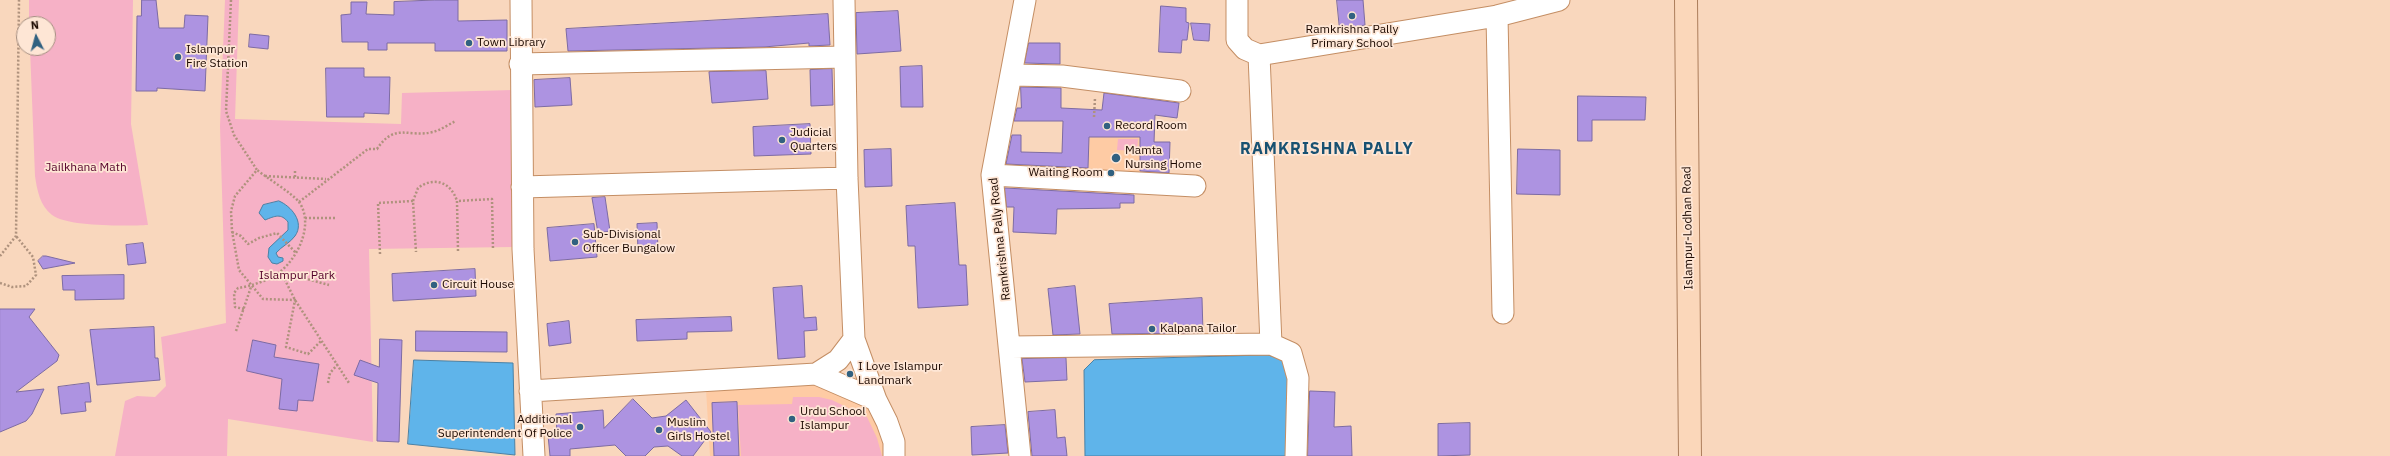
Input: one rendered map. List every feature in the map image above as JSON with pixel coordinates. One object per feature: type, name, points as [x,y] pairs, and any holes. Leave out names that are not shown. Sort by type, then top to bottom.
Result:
[{"type":"main road","name":"Islampur-Lodhan Road","points":[[1686,0],[1690,456]]},
{"type":"street","points":[[521,0],[520,64],[522,187],[534,456]]},
{"type":"street","points":[[844,0],[847,178],[854,339],[876,400],[887,422],[894,442],[894,456]]},
{"type":"street","name":"Ramkrishna Pally Road","points":[[1020,456],[1011,347],[992,175],[1025,0]]},
{"type":"street","points":[[1238,0],[1237,40],[1245,49],[1259,55],[1497,16],[1559,0]]},
{"type":"street","points":[[1497,16],[1503,313]]},
{"type":"street","points":[[1259,55],[1271,344]]},
{"type":"street","points":[[520,64],[845,57]]},
{"type":"street","points":[[1011,75],[1062,76],[1180,91]]},
{"type":"street","points":[[992,175],[1195,186]]},
{"type":"street","points":[[522,187],[847,178]]},
{"type":"street","points":[[816,374],[838,360],[854,339]]},
{"type":"street","points":[[1011,347],[1271,344],[1291,353],[1298,378],[1296,456]]},
{"type":"street","points":[[530,391],[816,374],[876,400]]},
{"type":"path","points":[[0,256],[16,236],[19,0]]},
{"type":"path","points":[[231,0],[226,111],[234,135],[257,170],[299,202],[305,218],[301,242],[296,253],[281,272],[251,286],[238,288],[234,293],[235,307],[244,309]]},
{"type":"path","points":[[299,202],[368,149],[377,149],[383,140],[392,134],[402,132],[433,132],[456,121]]},
{"type":"path","points":[[257,170],[235,196],[231,211],[232,231],[239,270],[263,299],[295,300]]},
{"type":"path","points":[[295,171],[295,177]]},
{"type":"path","points":[[265,176],[327,179]]},
{"type":"path","points":[[416,252],[413,201],[418,188],[433,181],[440,182],[450,188],[456,200],[458,251]]},
{"type":"path","points":[[456,200],[492,199],[493,250]]},
{"type":"path","points":[[380,254],[378,203],[413,201]]},
{"type":"path","points":[[305,218],[337,218]]},
{"type":"path","points":[[232,231],[241,236],[248,244],[259,238],[277,233],[296,253]]},
{"type":"path","points":[[0,283],[12,287],[26,286],[36,275],[32,257],[16,236]]},
{"type":"path","points":[[281,272],[330,285]]},
{"type":"path","points":[[281,272],[295,300],[350,383]]},
{"type":"path","points":[[236,331],[251,286]]},
{"type":"path","points":[[295,300],[286,347],[308,354],[321,341]]},
{"type":"path","points":[[328,383],[330,373],[338,364]]},
{"type":"shaded area","name":"Mamta Nursing Home","points":[[1063,108],[1097,110],[1098,116],[1155,117],[1155,142],[1170,142],[1169,176],[1061,174]]},
{"type":"shaded area","name":"Urdu School Islampur","points":[[813,384],[858,399],[872,412],[887,456],[710,456],[706,389]]},
{"type":"green space","name":"Jailkhana Math","points":[[29,0],[133,0],[131,124],[148,225],[98,225],[71,222],[52,215],[42,202],[38,192],[35,176],[30,56],[56,56],[56,16],[29,16]]},
{"type":"green space","name":"Islampur Park","points":[[225,0],[239,0],[235,119],[401,124],[402,93],[513,90],[513,247],[369,249],[373,442],[228,419],[227,456],[115,456],[125,401],[137,396],[155,397],[166,386],[161,337],[226,323],[220,126]]},
{"type":"green space","points":[[1118,139],[1138,139],[1137,151],[1117,150]]},
{"type":"green space","name":"Urdu School Islampur","points":[[793,397],[819,397],[832,400],[867,417],[877,438],[882,456],[741,456],[738,405],[792,404]]},
{"type":"water","points":[[279,201],[284,203],[295,215],[298,231],[291,241],[276,253],[278,257],[283,258],[283,261],[277,264],[272,263],[268,257],[269,248],[288,230],[288,222],[280,216],[265,220],[259,213],[263,205]]},
{"type":"water","points":[[1268,355],[1283,360],[1292,375],[1291,456],[1085,456],[1084,370],[1094,360]]},
{"type":"water","points":[[414,360],[513,363],[515,455],[408,444]]},
{"type":"building","points":[[142,0],[156,0],[159,28],[184,28],[185,15],[208,16],[205,91],[157,88],[157,91],[136,91],[137,16],[141,16]]},
{"type":"building","points":[[458,0],[458,21],[507,20],[507,51],[435,51],[435,43],[387,43],[387,50],[368,50],[368,42],[342,42],[341,15],[351,14],[351,2],[367,2],[366,14],[394,15],[394,2]]},
{"type":"building","name":"Ramkrishna Pally Primary School","points":[[1337,0],[1363,0],[1365,25],[1340,30]]},
{"type":"building","points":[[1161,6],[1186,8],[1186,22],[1189,23],[1187,40],[1182,40],[1181,53],[1159,52]]},
{"type":"building","points":[[898,11],[901,51],[857,54],[856,13]]},
{"type":"building","points":[[828,14],[830,45],[809,46],[809,43],[764,47],[568,51],[566,29]]},
{"type":"building","points":[[1191,23],[1210,24],[1209,41],[1194,40]]},
{"type":"building","points":[[250,34],[269,36],[268,49],[249,47]]},
{"type":"building","points":[[1029,43],[1060,43],[1060,64],[1025,63]]},
{"type":"building","points":[[922,66],[923,107],[901,107],[900,67]]},
{"type":"building","points":[[326,68],[364,68],[364,77],[390,77],[389,114],[364,113],[364,117],[327,117]]},
{"type":"building","points":[[832,69],[833,105],[811,106],[810,70]]},
{"type":"building","points":[[766,71],[768,99],[712,103],[709,72]]},
{"type":"building","points":[[570,78],[572,105],[535,107],[534,80]]},
{"type":"building","points":[[1021,87],[1061,88],[1061,108],[1102,110],[1104,93],[1179,103],[1177,118],[1155,115],[1154,142],[1170,142],[1169,173],[1140,171],[1140,137],[1089,137],[1088,168],[1006,164],[1012,135],[1021,135],[1021,152],[1062,153],[1063,121],[1014,121],[1017,108],[1021,108]]},
{"type":"building","points":[[1578,96],[1646,97],[1645,120],[1592,120],[1592,141],[1578,141]]},
{"type":"building","name":"Judicial Quarters","points":[[810,124],[811,154],[754,156],[753,127]]},
{"type":"building","points":[[891,149],[892,186],[865,187],[864,150]]},
{"type":"building","points":[[1518,149],[1560,150],[1560,195],[1517,194]]},
{"type":"building","points":[[1005,188],[1134,195],[1134,203],[1120,203],[1120,208],[1057,209],[1056,234],[1013,232],[1014,207],[1007,207]]},
{"type":"building","points":[[605,197],[610,231],[598,233],[592,198]]},
{"type":"building","points":[[955,203],[959,265],[966,265],[968,305],[918,308],[915,246],[908,246],[906,206]]},
{"type":"building","points":[[657,223],[658,250],[638,251],[637,224]]},
{"type":"building","name":"Sub-Divisional Officer Bungalow","points":[[594,224],[597,257],[550,261],[547,228]]},
{"type":"building","points":[[143,243],[146,263],[128,265],[126,245]]},
{"type":"building","points":[[43,256],[75,263],[43,269],[38,261]]},
{"type":"building","name":"Circuit House","points":[[475,269],[476,296],[393,301],[392,274]]},
{"type":"building","points":[[124,275],[124,299],[75,300],[75,290],[63,290],[62,276]]},
{"type":"building","points":[[802,286],[804,318],[816,317],[817,330],[804,331],[805,357],[778,359],[773,288]]},
{"type":"building","points":[[1075,286],[1080,334],[1053,335],[1048,289]]},
{"type":"building","points":[[1202,298],[1203,333],[1112,334],[1109,304]]},
{"type":"building","points":[[0,309],[35,309],[29,317],[59,355],[57,361],[16,392],[44,389],[32,414],[26,421],[0,432]]},
{"type":"building","points":[[731,317],[732,331],[687,332],[687,339],[637,341],[636,320]]},
{"type":"building","points":[[569,321],[571,343],[549,346],[547,324]]},
{"type":"building","points":[[154,327],[155,358],[158,358],[160,380],[97,385],[90,330]]},
{"type":"building","points":[[416,331],[507,332],[507,352],[416,351]]},
{"type":"building","points":[[380,339],[402,340],[399,442],[377,441],[378,383],[354,375],[360,360],[379,367]]},
{"type":"building","points":[[253,340],[276,345],[274,357],[319,364],[313,401],[298,400],[297,411],[279,409],[282,379],[247,371]]},
{"type":"building","points":[[1066,358],[1067,380],[1025,382],[1022,359]]},
{"type":"building","points":[[89,383],[91,402],[85,402],[86,411],[61,414],[58,387]]},
{"type":"building","points":[[1310,391],[1335,392],[1334,427],[1351,426],[1352,456],[1308,456]]},
{"type":"building","points":[[633,399],[652,418],[666,416],[686,400],[711,432],[693,456],[682,456],[668,446],[654,447],[645,456],[626,456],[615,445],[570,449],[570,456],[550,456],[548,435],[557,434],[556,414],[603,410],[604,428]]},
{"type":"building","points":[[737,402],[739,456],[714,456],[712,403]]},
{"type":"building","points":[[1055,410],[1057,438],[1065,437],[1067,456],[1032,456],[1028,412]]},
{"type":"building","points":[[1470,423],[1470,455],[1438,456],[1438,424]]},
{"type":"building","points":[[1005,425],[1008,453],[972,455],[971,427]]},
{"type":"place","name":"Ramkrishna Pally Primary School","points":[[1352,16]]},
{"type":"place","name":"Town Library","points":[[469,43]]},
{"type":"place","name":"Islampur Fire Station","points":[[178,57]]},
{"type":"place","name":"Record Room","points":[[1107,126]]},
{"type":"place","name":"Judicial Quarters","points":[[782,140]]},
{"type":"place","name":"Mamta Nursing Home","points":[[1116,158]]},
{"type":"place","name":"Waiting Room","points":[[1111,173]]},
{"type":"place","name":"Sub-Divisional Officer Bungalow","points":[[575,242]]},
{"type":"place","name":"Circuit House","points":[[434,285]]},
{"type":"place","name":"Kalpana Tailor","points":[[1152,329]]},
{"type":"place","name":"I Love Islampur Landmark","points":[[850,374]]},
{"type":"place","name":"Urdu School Islampur","points":[[792,419]]},
{"type":"place","name":"Additional Superintendent Of Police","points":[[580,427]]},
{"type":"place","name":"Muslim Girls Hostel","points":[[659,430]]},
{"type":"district","name":"RAMKRISHNA PALLY","points":[[1327,149]]}]
